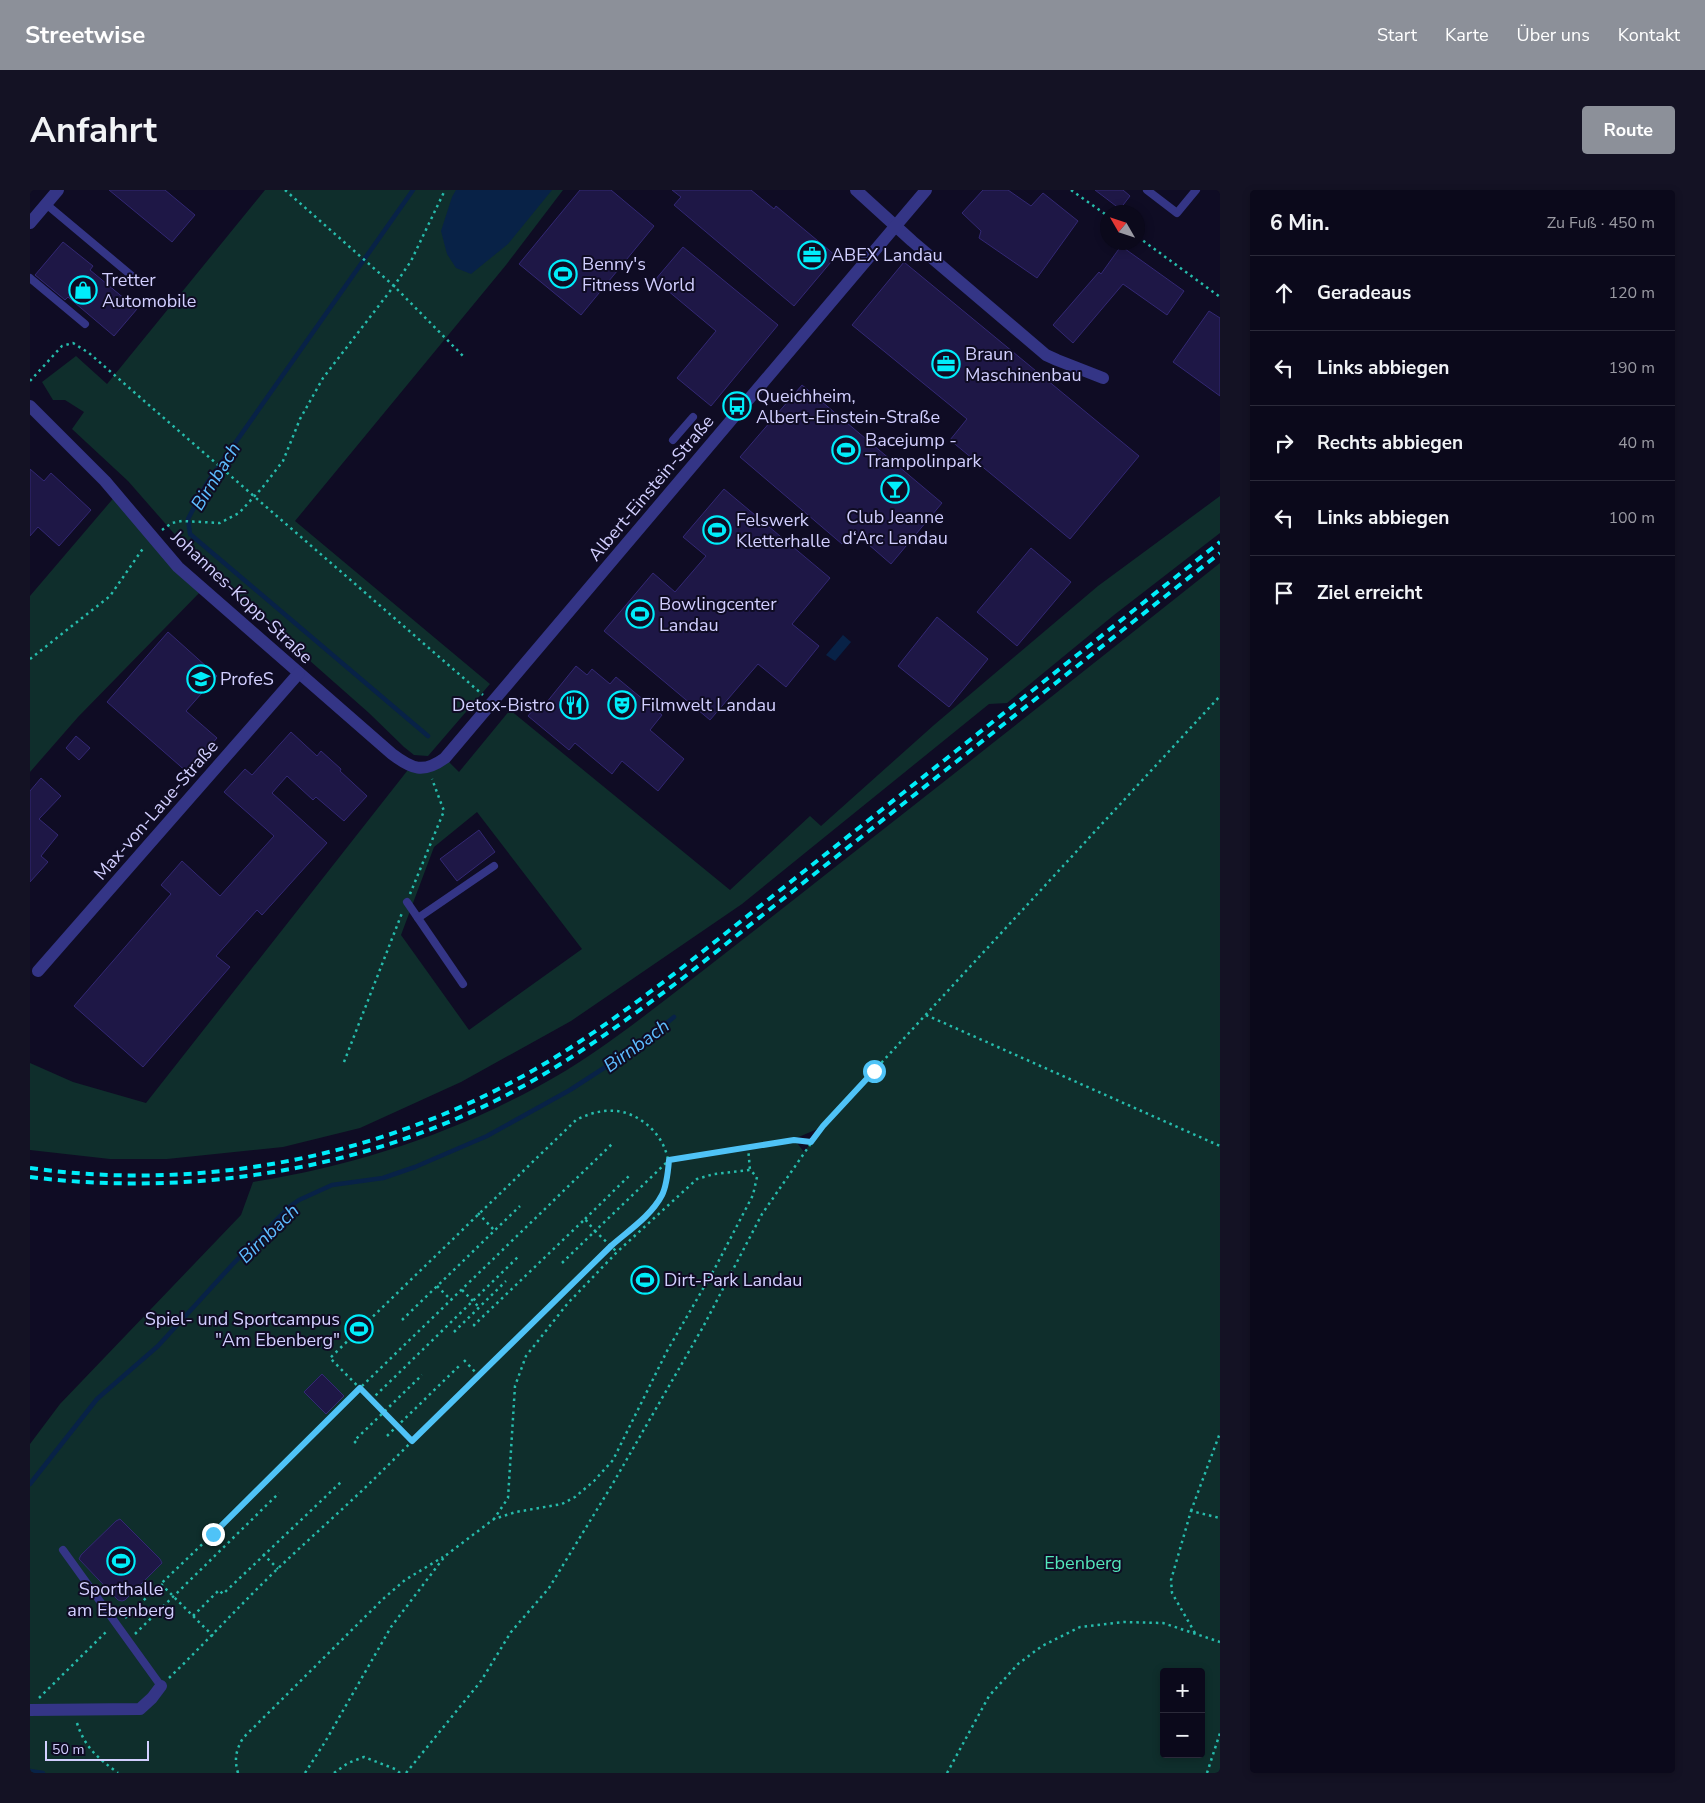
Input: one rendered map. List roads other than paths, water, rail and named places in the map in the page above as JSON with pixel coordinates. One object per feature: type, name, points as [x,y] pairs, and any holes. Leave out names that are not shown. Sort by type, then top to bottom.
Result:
[{"type":"street","points":[[30,223],[58,190]]},
{"type":"street","points":[[856,190],[1046,355],[1103,378]]},
{"type":"street","name":"Albert-Einstein-Straße","points":[[428,768],[445,758],[926,190]]},
{"type":"street","name":"Johannes-Kopp-Straße","points":[[30,406],[105,481],[191,578],[392,754],[411,766],[428,768]]},
{"type":"street","name":"Max-von-Laue-Straße","points":[[38,971],[299,673]]},
{"type":"street","points":[[32,1707],[72,1710],[140,1710],[161,1686]]},
{"type":"lane","points":[[1146,190],[1177,213],[1196,190]]},
{"type":"lane","points":[[46,204],[132,276]]},
{"type":"lane","points":[[30,278],[85,324]]},
{"type":"lane","points":[[673,440],[693,417]]},
{"type":"lane","points":[[418,918],[494,866]]},
{"type":"lane","points":[[407,902],[463,984]]},
{"type":"lane","points":[[63,1550],[161,1686]]},
{"type":"water","points":[[456,190],[552,190],[508,244],[471,274],[456,268],[447,254],[441,231]]},
{"type":"water","points":[[843,635],[851,642],[835,661],[826,655]]},
{"type":"waterway","name":"Birnbach","points":[[413,190],[207,483],[188,519],[190,534],[428,736]]},
{"type":"waterway","name":"Birnbach","points":[[30,1484],[97,1399],[158,1346],[232,1265],[289,1207],[299,1200],[332,1185],[383,1178],[415,1167],[487,1136],[570,1090],[641,1044],[674,1017]]},
{"type":"waterway","name":"Birnbach","points":[[30,1771],[43,1773]]},
{"type":"railway","points":[[30,1168],[94,1174],[158,1175],[222,1171],[285,1162],[347,1147],[408,1128],[468,1104],[525,1075],[584,1039],[678,971],[1220,542]]},
{"type":"railway","points":[[30,1177],[94,1182],[158,1183],[222,1179],[286,1170],[349,1156],[410,1137],[470,1113],[527,1084],[587,1047],[683,978],[1220,553]]},
{"type":"place","name":"ABEX Landau","points":[[812,255]]},
{"type":"place","name":"Benny's Fitness World","points":[[563,274]]},
{"type":"place","name":"Tretter Automobile","points":[[83,290]]},
{"type":"place","name":"Braun Maschinenbau","points":[[946,364]]},
{"type":"place","name":"Queichheim, Albert-Einstein-Straße","points":[[737,406]]},
{"type":"place","name":"Bacejump - Trampolinpark","points":[[846,450]]},
{"type":"place","name":"Club Jeanne d‘Arc Landau","points":[[895,489]]},
{"type":"place","name":"Felswerk Kletterhalle","points":[[717,530]]},
{"type":"place","name":"Bowlingcenter Landau","points":[[640,614]]},
{"type":"place","name":"ProfeS","points":[[201,679]]},
{"type":"place","name":"Detox-Bistro","points":[[574,705]]},
{"type":"place","name":"Filmwelt Landau","points":[[622,705]]},
{"type":"place","name":"Dirt-Park Landau","points":[[645,1280]]},
{"type":"place","name":"Spiel- und Sportcampus \"Am Ebenberg\"","points":[[359,1329]]},
{"type":"place","name":"Sporthalle am Ebenberg","points":[[121,1561]]},
{"type":"park label","name":"Ebenberg","points":[[1083,1563]]}]
